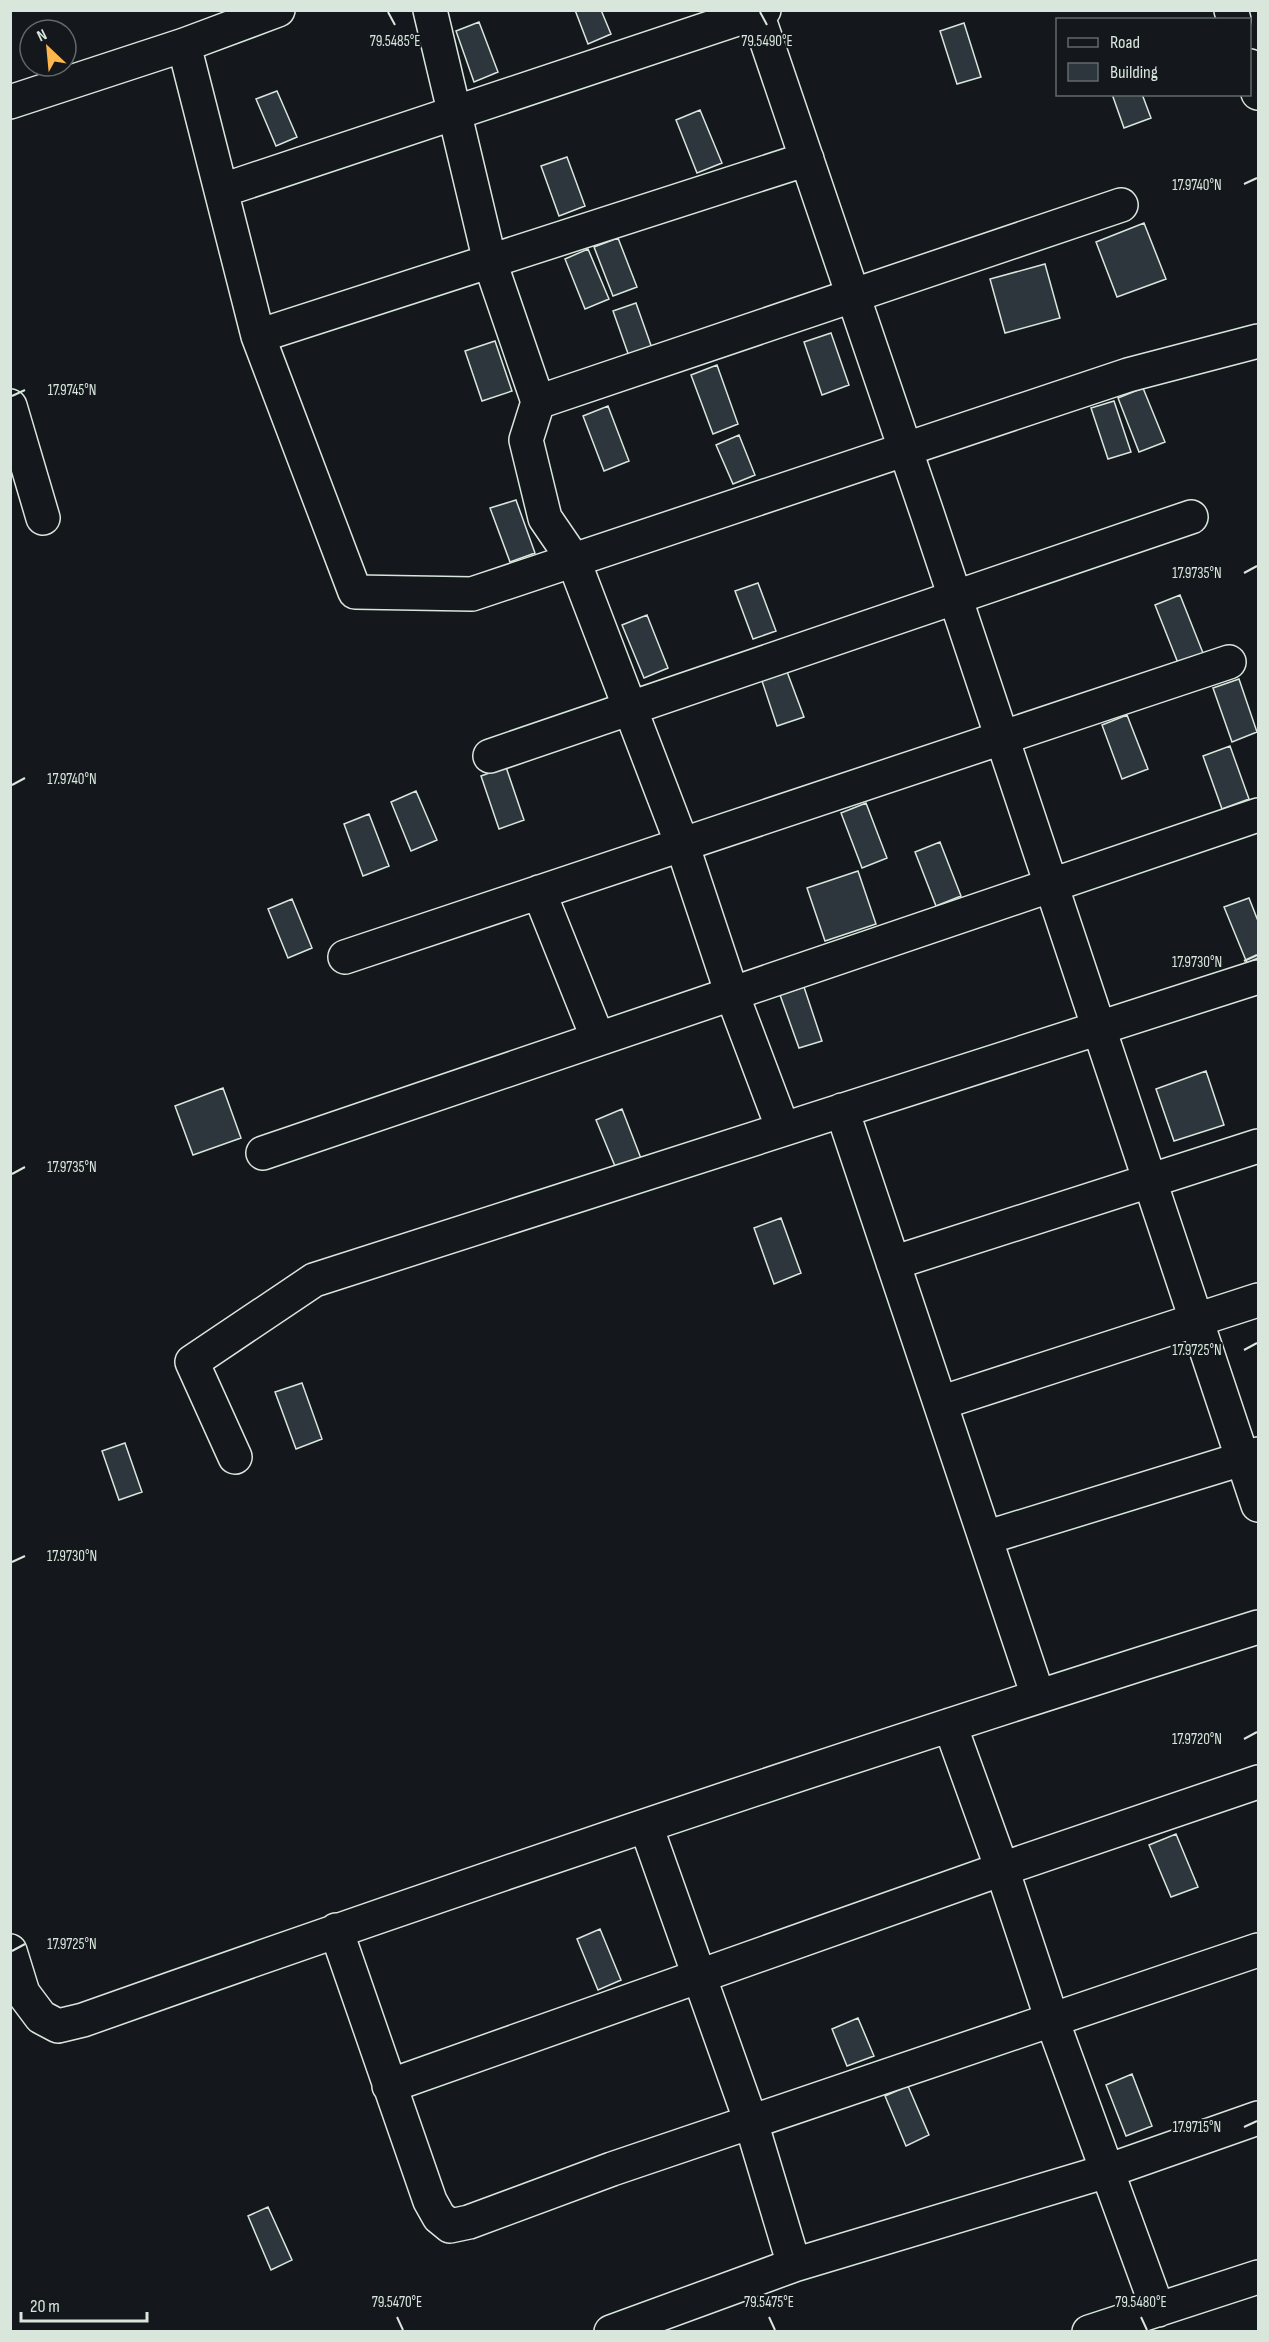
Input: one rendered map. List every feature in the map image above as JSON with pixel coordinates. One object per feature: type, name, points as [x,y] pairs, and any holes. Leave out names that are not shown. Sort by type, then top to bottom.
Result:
[{"type":"street","points":[[10,102],[184,45],[278,10]]},
{"type":"street","points":[[430,10],[490,262],[538,402],[526,440],[545,518],[573,559],[682,844],[732,994],[783,1129]]},
{"type":"street","points":[[238,185],[759,11],[1197,1320],[1251,1456],[1258,1505]]},
{"type":"street","points":[[184,45],[258,336],[355,592],[472,594],[1128,375],[1258,341]]},
{"type":"street","points":[[1251,69],[1258,93]]},
{"type":"street","points":[[258,336],[807,159]]},
{"type":"street","points":[[538,402],[1121,205]]},
{"type":"street","points":[[10,406],[43,518]]},
{"type":"street","points":[[490,756],[1191,517]]},
{"type":"street","points":[[345,957],[1229,662]]},
{"type":"street","points":[[263,1153],[1258,815]]},
{"type":"street","points":[[539,892],[598,1039]]},
{"type":"street","points":[[235,1457],[192,1362],[314,1280],[1258,976]]},
{"type":"street","points":[[842,1110],[1038,1696]]},
{"type":"street","points":[[893,1263],[1258,1146]]},
{"type":"street","points":[[940,1403],[1258,1300]]},
{"type":"street","points":[[985,1538],[1251,1456]]},
{"type":"street","points":[[10,1951],[23,1993],[41,2017],[58,2026],[83,2020],[336,1930],[646,1826],[1038,1696],[1258,1627]]},
{"type":"street","points":[[950,1725],[1002,1869],[1052,2020],[1158,2310]]},
{"type":"street","points":[[389,2086],[1002,1869],[1258,1782]]},
{"type":"street","points":[[646,1826],[751,2122],[794,2265]]},
{"type":"street","points":[[336,1930],[430,2201],[439,2217],[450,2226],[469,2222],[612,2169],[1258,1950]]},
{"type":"street","points":[[611,2331],[794,2265],[1107,2171],[1258,2118]]},
{"type":"street","points":[[1089,2331],[1258,2277]]},
{"type":"building","points":[[575,10],[601,10],[611,34],[588,44]]},
{"type":"building","points":[[479,22],[498,72],[474,82],[456,31]]},
{"type":"building","points":[[964,23],[981,77],[957,84],[940,31]]},
{"type":"building","points":[[277,91],[297,137],[276,146],[256,99]]},
{"type":"building","points":[[1113,96],[1143,96],[1151,118],[1124,128]]},
{"type":"building","points":[[700,110],[722,163],[697,173],[676,120]]},
{"type":"building","points":[[567,157],[585,206],[559,216],[541,166]]},
{"type":"building","points":[[1144,223],[1166,279],[1117,297],[1096,242]]},
{"type":"building","points":[[618,238],[637,287],[613,296],[594,247]]},
{"type":"building","points":[[588,249],[609,299],[585,309],[565,259]]},
{"type":"building","points":[[1045,264],[1060,318],[1005,333],[990,279]]},
{"type":"building","points":[[636,303],[654,354],[631,362],[613,311]]},
{"type":"building","points":[[831,333],[849,385],[822,395],[804,342]]},
{"type":"building","points":[[495,341],[512,391],[482,401],[465,351]]},
{"type":"building","points":[[717,365],[738,424],[713,434],[691,375]]},
{"type":"building","points":[[1143,388],[1165,442],[1139,452],[1118,398]]},
{"type":"building","points":[[1114,401],[1131,452],[1108,459],[1091,408]]},
{"type":"building","points":[[608,406],[629,461],[604,471],[583,416]]},
{"type":"building","points":[[739,435],[755,475],[733,484],[716,445]]},
{"type":"building","points":[[516,500],[535,553],[510,562],[490,508]]},
{"type":"building","points":[[758,583],[776,631],[753,639],[735,591]]},
{"type":"building","points":[[1180,595],[1203,653],[1178,663],[1155,605]]},
{"type":"building","points":[[647,615],[668,668],[644,678],[622,625]]},
{"type":"building","points":[[786,669],[804,717],[777,726],[761,678]]},
{"type":"building","points":[[1239,679],[1257,732],[1232,742],[1213,688]]},
{"type":"building","points":[[1127,715],[1148,769],[1122,779],[1102,725]]},
{"type":"building","points":[[1230,746],[1249,799],[1222,809],[1203,756]]},
{"type":"building","points":[[506,767],[524,820],[499,829],[481,776]]},
{"type":"building","points":[[416,791],[437,840],[411,851],[391,802]]},
{"type":"building","points":[[866,803],[887,858],[862,868],[841,813]]},
{"type":"building","points":[[369,814],[389,866],[363,876],[344,824]]},
{"type":"building","points":[[940,842],[961,896],[936,906],[915,852]]},
{"type":"building","points":[[858,871],[876,924],[825,941],[807,888]]},
{"type":"building","points":[[1249,898],[1258,921],[1258,958],[1247,963],[1224,907]]},
{"type":"building","points":[[292,899],[312,948],[288,958],[268,909]]},
{"type":"building","points":[[804,987],[822,1041],[799,1048],[780,995]]},
{"type":"building","points":[[1206,1071],[1224,1125],[1174,1141],[1156,1089]]},
{"type":"building","points":[[223,1088],[241,1138],[193,1155],[175,1106]]},
{"type":"building","points":[[622,1109],[642,1161],[617,1171],[596,1120]]},
{"type":"building","points":[[781,1218],[801,1273],[774,1284],[754,1228]]},
{"type":"building","points":[[302,1383],[322,1439],[296,1449],[275,1392]]},
{"type":"building","points":[[125,1443],[142,1492],[119,1500],[102,1451]]},
{"type":"building","points":[[1176,1834],[1198,1887],[1171,1897],[1149,1845]]},
{"type":"building","points":[[600,1929],[621,1980],[598,1990],[577,1939]]},
{"type":"building","points":[[858,2018],[874,2056],[847,2066],[832,2029]]},
{"type":"building","points":[[1132,2074],[1152,2126],[1126,2136],[1106,2085]]},
{"type":"building","points":[[908,2086],[929,2135],[906,2146],[885,2096]]},
{"type":"building","points":[[268,2207],[292,2260],[271,2270],[248,2216]]}]
